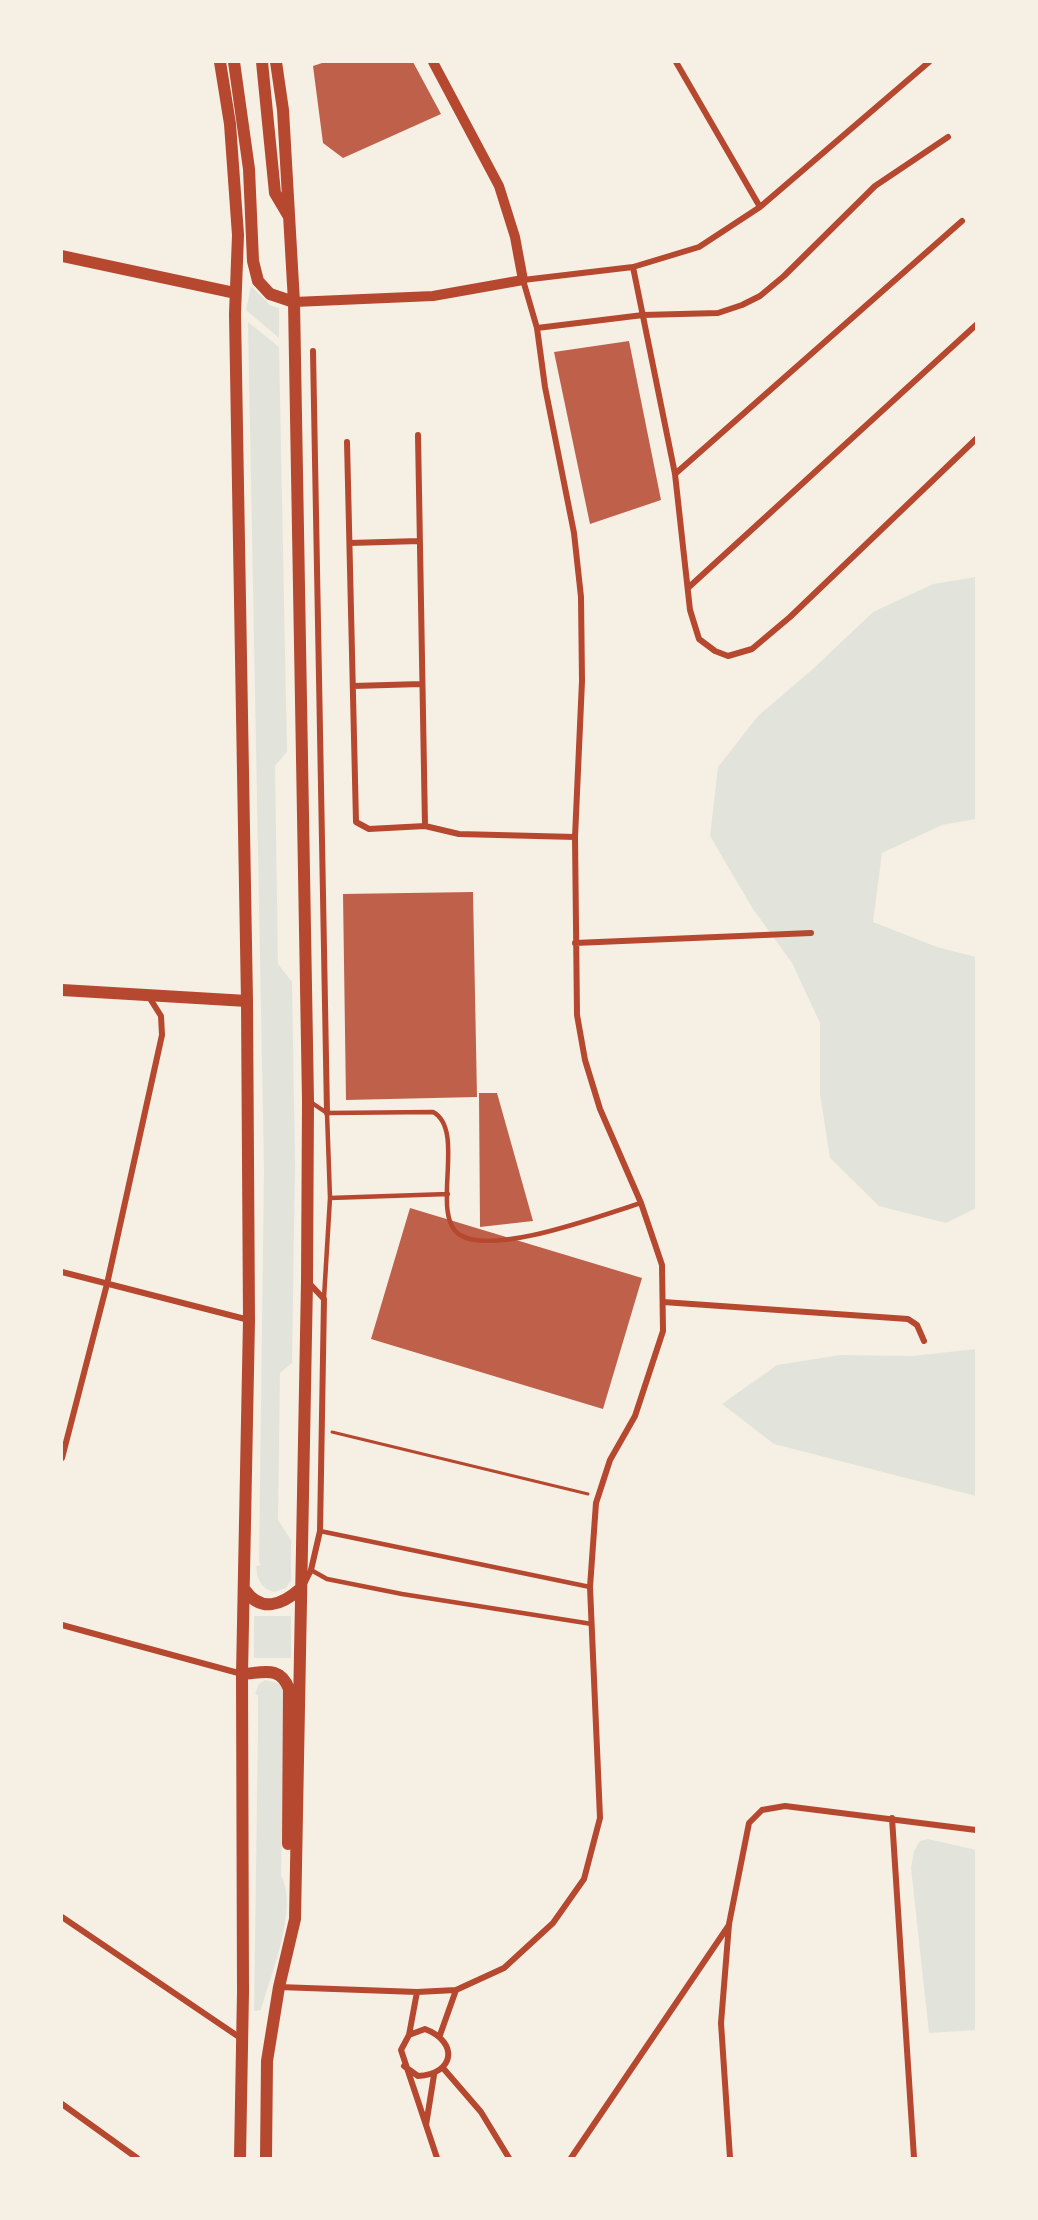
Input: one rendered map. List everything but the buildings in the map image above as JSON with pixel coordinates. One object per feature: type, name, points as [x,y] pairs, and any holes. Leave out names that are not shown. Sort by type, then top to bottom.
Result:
[{"type":"main road","points":[[220,62],[230,124],[238,235],[235,293],[247,1001],[249,1320],[242,1674],[240,2158]]},
{"type":"main road","points":[[234,62],[249,169],[253,261],[260,286],[279,299],[294,302]]},
{"type":"main road","points":[[262,62],[275,193],[291,218]]},
{"type":"main road","points":[[266,2158],[267,2061],[279,1987],[295,1919],[308,1282],[308,1100],[298,678],[294,302],[291,218],[283,110],[276,62]]},
{"type":"main road","points":[[62,256],[235,293]]},
{"type":"main road","points":[[62,990],[247,1001]]},
{"type":"main road","points":[[245,1590],[250,1598],[267,1606],[287,1601],[300,1589]]},
{"type":"main road","points":[[242,1674],[278,1672],[285,1678],[289,1689],[288,1866],[296,1883]]},
{"type":"street","points":[[279,1987],[417,1992],[456,1990],[504,1968],[553,1923],[584,1880],[600,1818],[590,1587],[598,1496],[610,1460],[635,1416],[663,1331],[662,1265],[641,1203],[600,1109],[585,1060],[577,1015],[574,837],[582,681],[581,597],[574,533],[545,387],[537,328],[523,280],[515,237],[499,186],[434,62]]},
{"type":"street","points":[[676,62],[760,207]]},
{"type":"street","points":[[294,302],[433,296],[523,280],[633,267],[699,247],[760,207],[929,62]]},
{"type":"street","points":[[537,328],[643,315],[718,313],[760,296],[875,186],[948,136]]},
{"type":"street","points":[[675,474],[962,221]]},
{"type":"street","points":[[633,267],[675,474],[690,610],[699,639],[715,651],[728,656],[752,649],[790,617],[976,439]]},
{"type":"street","points":[[689,587],[976,325]]},
{"type":"street","points":[[313,351],[327,1113]]},
{"type":"street","points":[[418,435],[425,826]]},
{"type":"street","points":[[348,442],[356,822],[369,829],[425,826],[459,834],[574,837]]},
{"type":"street","points":[[350,543],[419,541]]},
{"type":"street","points":[[353,686],[421,684]]},
{"type":"street","points":[[575,943],[811,933]]},
{"type":"street","points":[[62,1458],[107,1284],[162,1035],[160,1016],[149,996]]},
{"type":"street","points":[[62,1272],[249,1320]]},
{"type":"street","points":[[300,1589],[311,1570],[320,1531],[324,1299],[308,1282]]},
{"type":"street","points":[[663,1302],[908,1319],[917,1325],[924,1341]]},
{"type":"street","points":[[62,1625],[242,1674]]},
{"type":"street","points":[[730,2158],[721,2023],[729,1924],[749,1823],[762,1810],[785,1806],[976,1830]]},
{"type":"street","points":[[892,1818],[914,2158]]},
{"type":"street","points":[[62,1917],[242,2039]]},
{"type":"street","points":[[572,2158],[729,1924]]},
{"type":"street","points":[[440,2035],[456,1990]]},
{"type":"street","points":[[417,1992],[409,2035],[401,2050],[404,2066],[437,2158]]},
{"type":"street","points":[[404,2066],[418,2076],[434,2075],[443,2068],[448,2057],[447,2045],[440,2035],[425,2030],[409,2035]]},
{"type":"street","points":[[443,2068],[481,2112],[509,2158]]},
{"type":"street","points":[[426,2126],[434,2075]]},
{"type":"street","points":[[62,2104],[137,2158]]},
{"type":"lane","points":[[308,1100],[327,1113],[433,1112],[441,1116],[445,1124],[449,1215],[455,1232],[465,1238],[483,1242],[542,1233],[641,1203]]},
{"type":"lane","points":[[324,1299],[330,1198],[327,1113]]},
{"type":"lane","points":[[330,1198],[448,1194]]},
{"type":"lane","points":[[320,1531],[590,1587]]},
{"type":"lane","points":[[311,1570],[327,1579],[402,1594],[592,1624]]},
{"type":"path","points":[[322,1429],[598,1496]]},
{"type":"shaded area","points":[[251,286],[270,305],[279,308],[279,338],[246,310]]},
{"type":"shaded area","points":[[248,322],[279,347],[287,752],[275,766],[278,964],[292,982],[295,1164],[292,1363],[280,1373],[278,1520],[291,1540],[291,1580],[286,1588],[274,1592],[260,1583],[256,1566],[261,1565],[259,1561],[264,1170]]},
{"type":"shaded area","points":[[976,577],[976,819],[942,825],[882,853],[873,922],[937,947],[976,957],[976,1208],[946,1223],[879,1206],[830,1158],[820,1094],[820,1023],[792,963],[753,909],[710,836],[718,767],[758,716],[814,668],[873,612],[933,584]]},
{"type":"shaded area","points":[[976,1349],[976,1496],[774,1444],[722,1404],[777,1365],[841,1355],[912,1356]]},
{"type":"shaded area","points":[[254,1616],[291,1616],[291,1658],[254,1658]]},
{"type":"shaded area","points":[[265,1680],[280,1684],[285,1693],[281,1876],[286,1889],[287,1905],[281,1942],[261,2010],[254,2011],[258,1730],[258,1695],[255,1694],[259,1684]]},
{"type":"shaded area","points":[[928,1839],[976,1850],[976,2030],[929,2033],[911,1868],[914,1851],[920,1841]]}]
